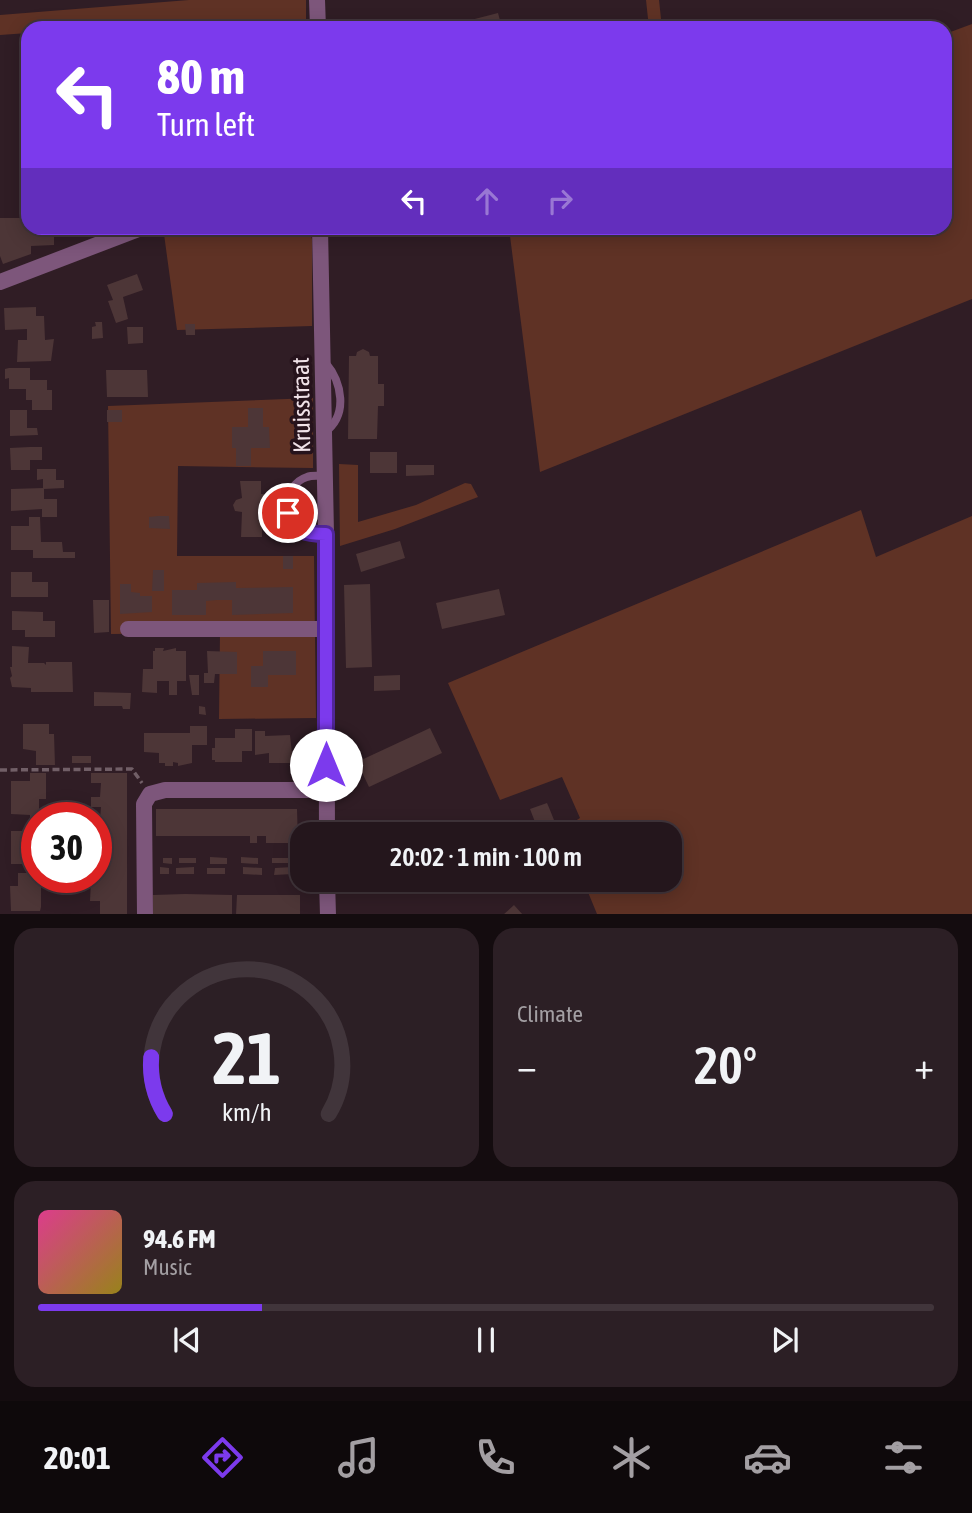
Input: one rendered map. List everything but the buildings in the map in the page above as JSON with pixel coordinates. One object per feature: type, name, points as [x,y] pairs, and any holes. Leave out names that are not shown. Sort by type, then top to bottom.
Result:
[{"type":"street","points":[[317,0],[318,21]]},
{"type":"street","points":[[0,282],[123,235]]},
{"type":"street","name":"Kruisstraat","points":[[320,235],[326,534],[327,822]]},
{"type":"street","points":[[128,629],[326,629]]},
{"type":"street","points":[[145,914],[144,804],[150,794],[165,790],[326,790]]},
{"type":"street","points":[[327,892],[328,914]]},
{"type":"lane","points":[[324,476],[306,477],[294,485],[287,498],[287,506],[295,526],[307,534],[326,534]]},
{"type":"path","points":[[0,770],[132,769],[150,794]]},
{"type":"shaded area","points":[[189,0],[306,0],[306,21],[21,21],[21,34],[0,35],[0,15]]},
{"type":"shaded area","points":[[646,0],[659,0],[661,21],[648,21]]},
{"type":"shaded area","points":[[972,24],[972,299],[540,472],[510,235],[952,235],[952,31]]},
{"type":"shaded area","points":[[164,235],[311,235],[312,326],[177,330]]},
{"type":"shaded area","points":[[313,398],[313,468],[178,466],[177,556],[314,556],[316,718],[219,719],[220,633],[111,634],[108,406]]},
{"type":"shaded area","points":[[339,464],[358,465],[358,522],[416,505],[465,483],[471,484],[478,497],[395,529],[340,546]]},
{"type":"shaded area","points":[[861,510],[876,557],[972,516],[972,914],[597,914],[588,892],[682,892],[682,822],[574,822],[580,818],[562,777],[500,800],[448,683]]},
{"type":"route","points":[[288,513],[295,526],[307,534],[326,534],[326,765]]}]
